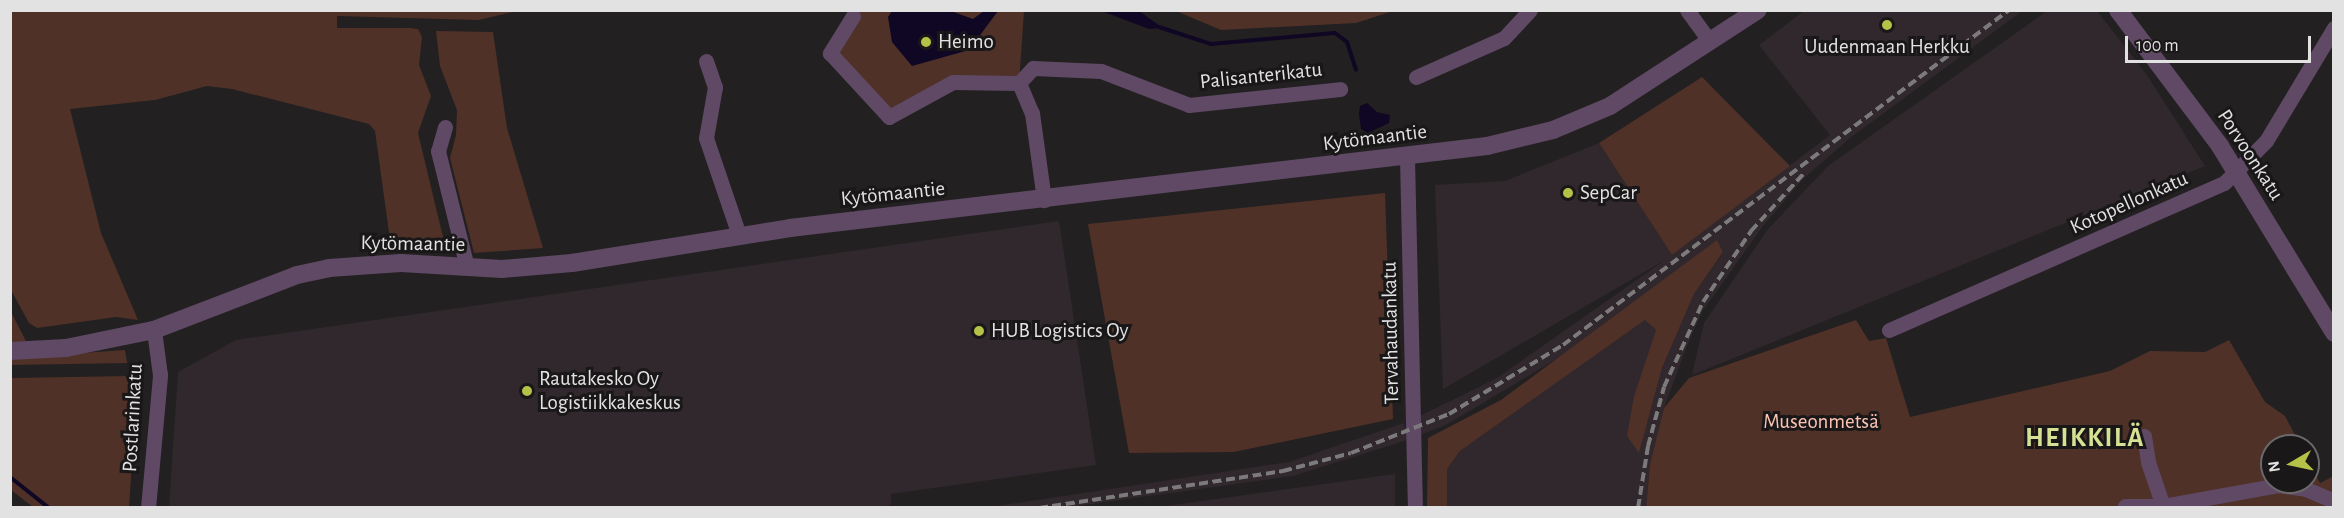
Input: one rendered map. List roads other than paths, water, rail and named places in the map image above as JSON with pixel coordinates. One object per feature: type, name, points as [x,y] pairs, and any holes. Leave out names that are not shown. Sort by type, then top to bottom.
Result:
[{"type":"street","points":[[1416,77],[1503,38],[1530,10]]},
{"type":"street","points":[[1688,10],[1710,42]]},
{"type":"street","name":"Kytömaantie","points":[[10,351],[66,348],[154,330],[297,275],[329,268],[401,263],[467,267],[572,263],[739,236],[1407,158],[1520,139],[1581,119],[1641,88],[1758,10]]},
{"type":"street","name":"Porvoonkatu","points":[[2118,10],[2237,171],[2334,333]]},
{"type":"street","points":[[853,16],[830,53],[889,117],[953,82],[1019,82],[1032,113],[1044,200]]},
{"type":"street","name":"Kotopellonkatu","points":[[1889,330],[2224,183],[2266,141],[2331,39]]},
{"type":"street","points":[[706,61],[715,87],[705,138],[739,236]]},
{"type":"street","name":"Palisanterikatu","points":[[1019,82],[1033,68],[1101,71],[1188,105],[1341,88]]},
{"type":"street","points":[[445,127],[438,151],[467,267]]},
{"type":"street","name":"Tervahaudankatu","points":[[1407,158],[1416,507]]},
{"type":"street","name":"Postlarinkatu","points":[[148,507],[160,375],[154,330]]},
{"type":"street","points":[[2144,436],[2148,462],[2163,506]]},
{"type":"street","points":[[2125,506],[2163,506],[2278,484],[2306,489],[2334,501]]},
{"type":"waterway","points":[[1159,27],[1211,44],[1335,33],[1347,42],[1356,70]]},
{"type":"waterway","points":[[10,477],[49,508]]},
{"type":"railway","points":[[1039,508],[1283,471],[1351,453],[1449,414],[1563,345],[2009,10]]},
{"type":"railway","points":[[1638,508],[1648,446],[1664,387],[1703,302],[1751,231],[1806,171]]},
{"type":"place","name":"Uudenmaan Herkku","points":[[1887,25]]},
{"type":"place","name":"Heimo","points":[[926,42]]},
{"type":"place","name":"SepCar","points":[[1568,193]]},
{"type":"place","name":"HUB Logistics Oy","points":[[979,331]]},
{"type":"place","name":"Rautakesko Oy Logistiikkakeskus","points":[[527,391]]},
{"type":"district","name":"HEIKKILÄ","points":[[2085,438]]},
{"type":"park label","name":"Museonmetsä","points":[[1821,422]]}]
